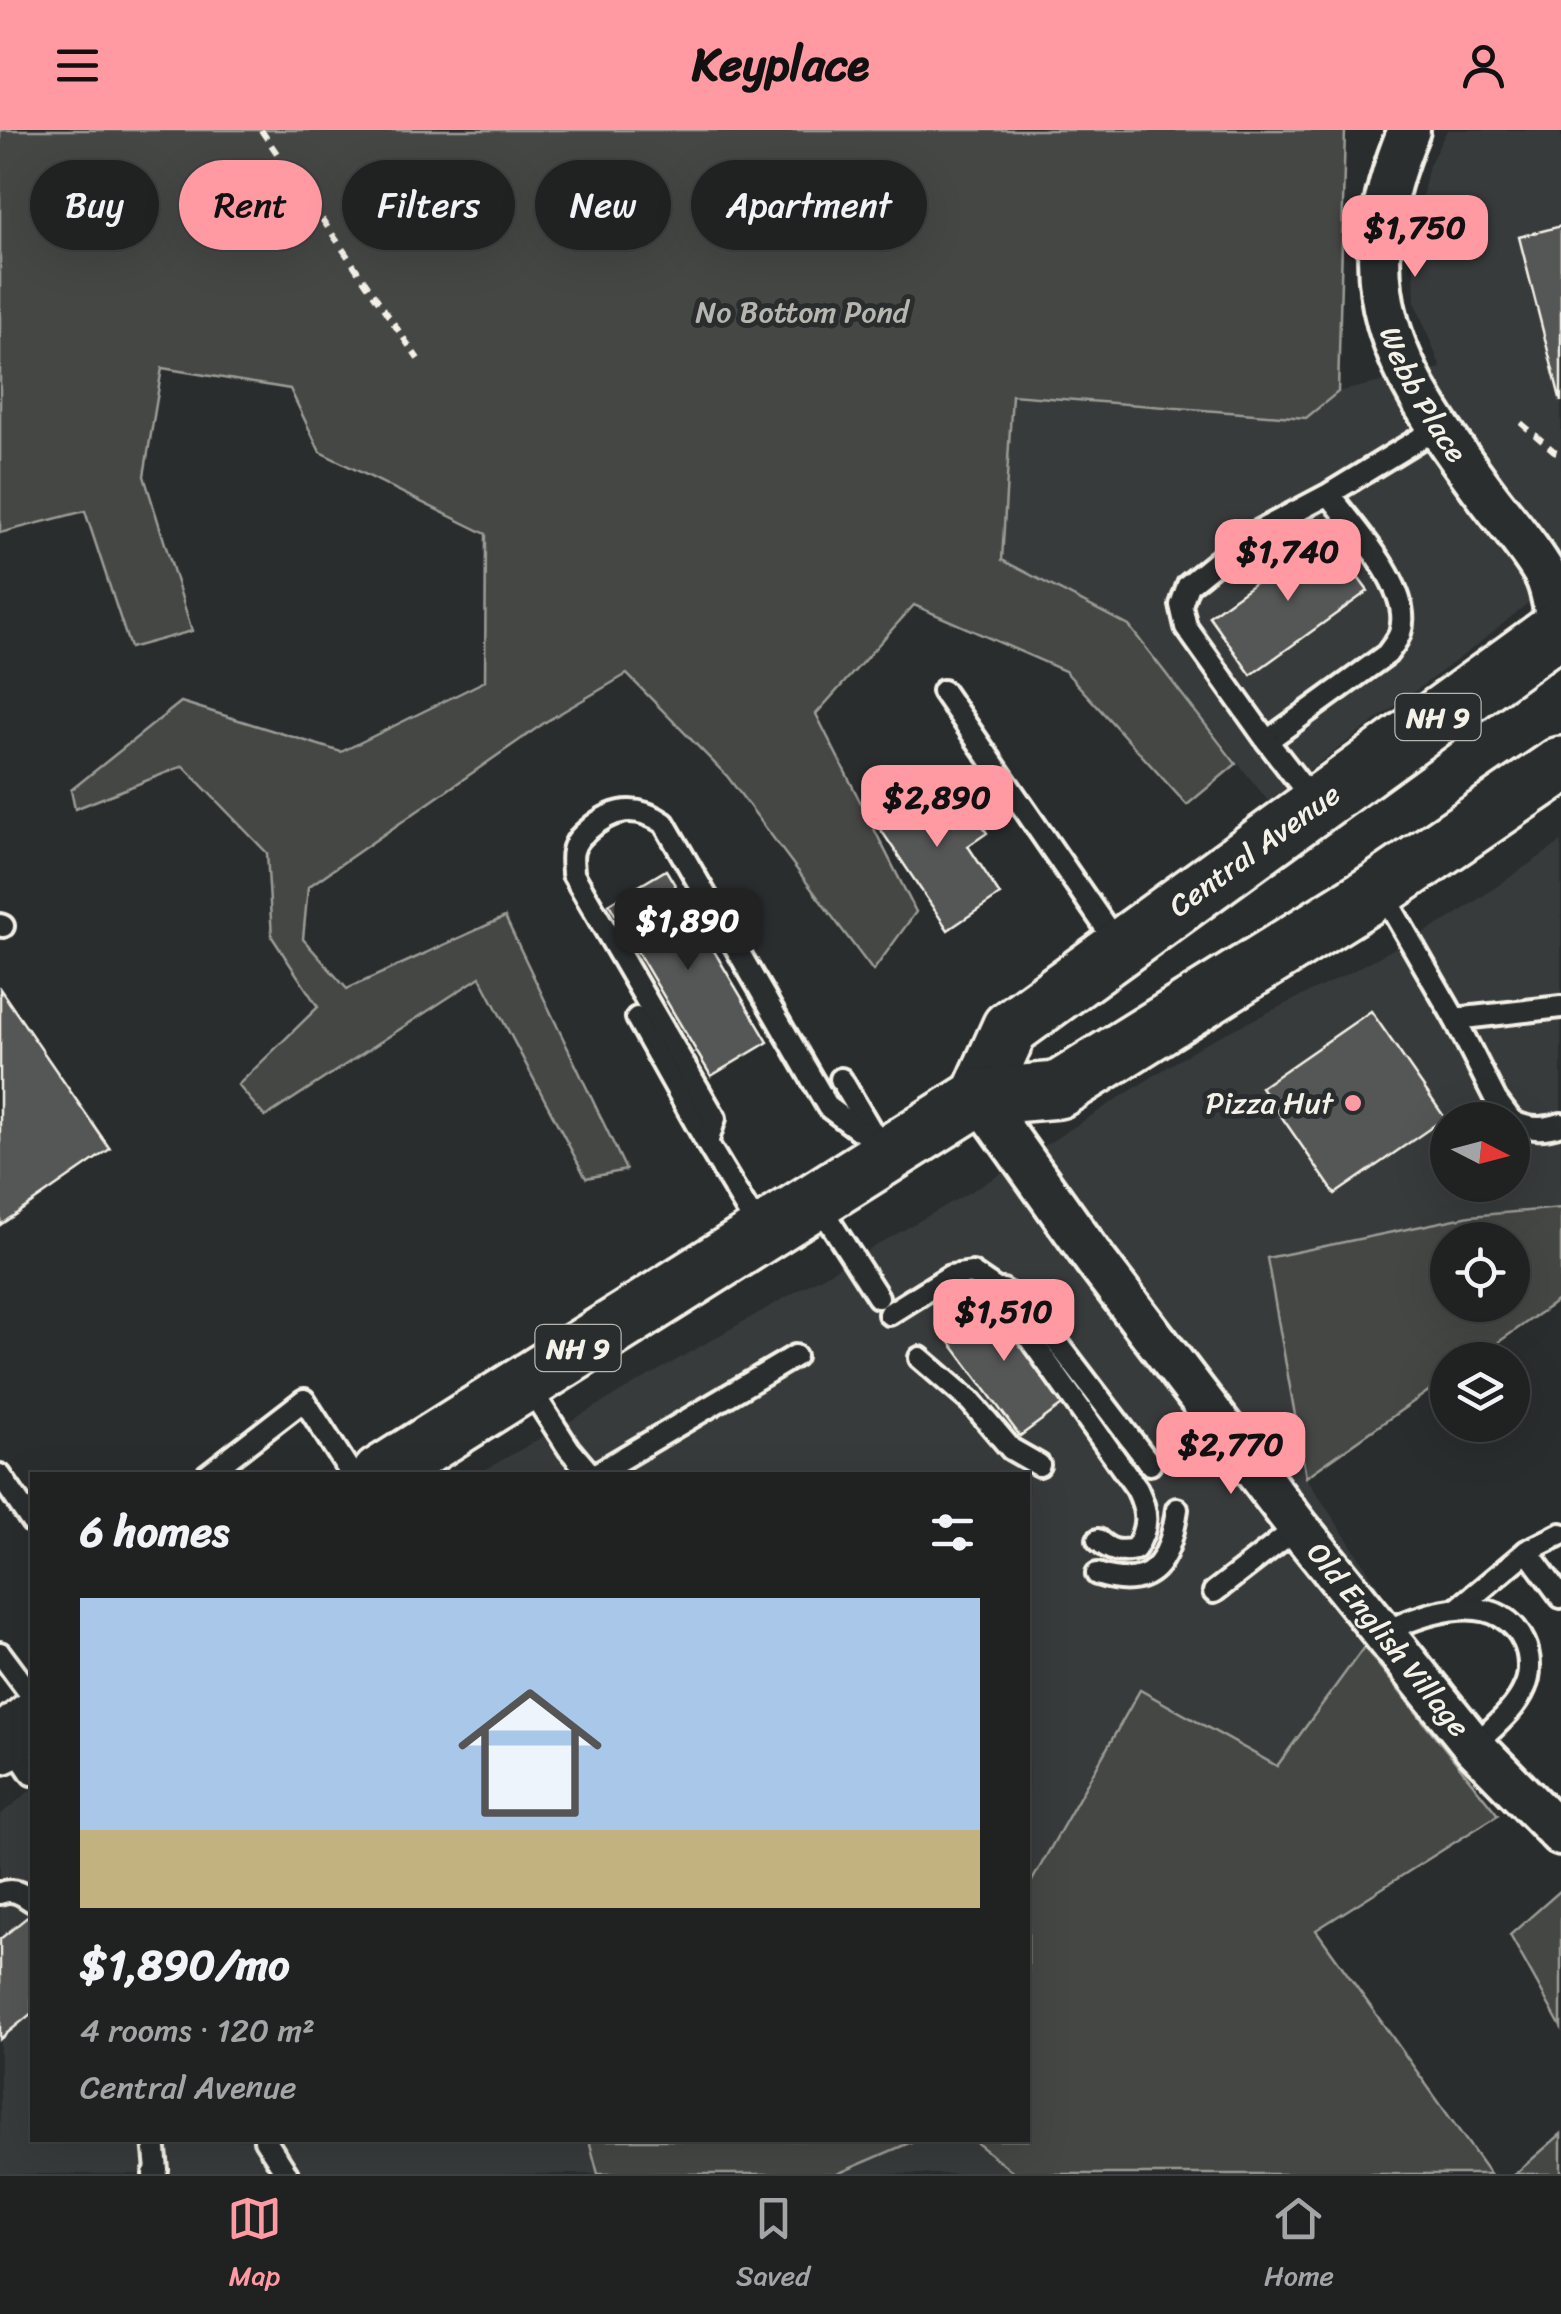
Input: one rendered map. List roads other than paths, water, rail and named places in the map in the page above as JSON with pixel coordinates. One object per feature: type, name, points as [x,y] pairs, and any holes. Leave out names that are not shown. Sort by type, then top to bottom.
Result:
[{"type":"main road","name":"Central Avenue","points":[[979,1097],[1010,1028],[1315,804],[1558,609]]},
{"type":"main road","name":"NH 9","points":[[385,1472],[816,1200],[881,1147],[979,1097],[1058,1090],[1380,888],[1561,765]]},
{"type":"street","name":"Webb Place","points":[[1408,130],[1390,175],[1380,222],[1378,265],[1391,340],[1410,383],[1437,428],[1558,609]]},
{"type":"street","name":"Old English Village","points":[[979,1097],[1095,1260],[1298,1527],[1474,1746],[1561,1835]]},
{"type":"lane","points":[[1315,804],[1197,645],[1186,627],[1181,605],[1188,585],[1246,538],[1329,494],[1437,428]]},
{"type":"lane","points":[[1267,742],[1386,654],[1400,634],[1403,607],[1396,586],[1329,494]]},
{"type":"lane","points":[[943,690],[1120,947]]},
{"type":"lane","points":[[707,1143],[715,1118],[574,874],[572,853],[577,840],[616,810],[651,814],[664,824],[828,1107],[881,1147]]},
{"type":"lane","points":[[1380,888],[1456,1018],[1498,1102]]},
{"type":"lane","points":[[1456,1018],[1561,1008]]},
{"type":"lane","points":[[637,1018],[762,1234]]},
{"type":"lane","points":[[841,1079],[881,1147]]},
{"type":"lane","points":[[1530,1128],[1561,1124]]},
{"type":"lane","points":[[816,1200],[884,1305],[950,1276],[972,1273],[1016,1298],[1037,1316],[1150,1464]]},
{"type":"lane","points":[[984,1279],[1018,1320],[1145,1504],[1144,1536],[1135,1549],[1121,1552],[1098,1540]]},
{"type":"lane","points":[[598,1472],[794,1356]]},
{"type":"lane","points":[[920,1358],[971,1402],[1011,1450],[1038,1465]]},
{"type":"lane","points":[[526,1382],[569,1449],[590,1472]]},
{"type":"lane","points":[[212,1472],[304,1400],[350,1472]]},
{"type":"lane","points":[[0,1475],[30,1519]]},
{"type":"lane","points":[[1097,1574],[1121,1582],[1150,1573],[1173,1537],[1177,1509]]},
{"type":"lane","points":[[1214,1592],[1298,1527]]},
{"type":"lane","points":[[1460,1607],[1527,1551],[1561,1534]]},
{"type":"lane","points":[[1527,1551],[1561,1596]]},
{"type":"lane","points":[[1384,1632],[1424,1613],[1460,1607],[1495,1614],[1517,1628],[1529,1653],[1527,1684],[1514,1707],[1474,1746]]},
{"type":"lane","points":[[0,1653],[21,1735]]},
{"type":"lane","points":[[0,1893],[19,1892],[30,1900]]},
{"type":"lane","points":[[154,2142],[154,2174]]},
{"type":"lane","points":[[266,2142],[287,2174]]},
{"type":"place","name":"Pizza Hut","points":[[1353,1103]]},
{"type":"park label","name":"No Bottom Pond","points":[[802,312]]}]
